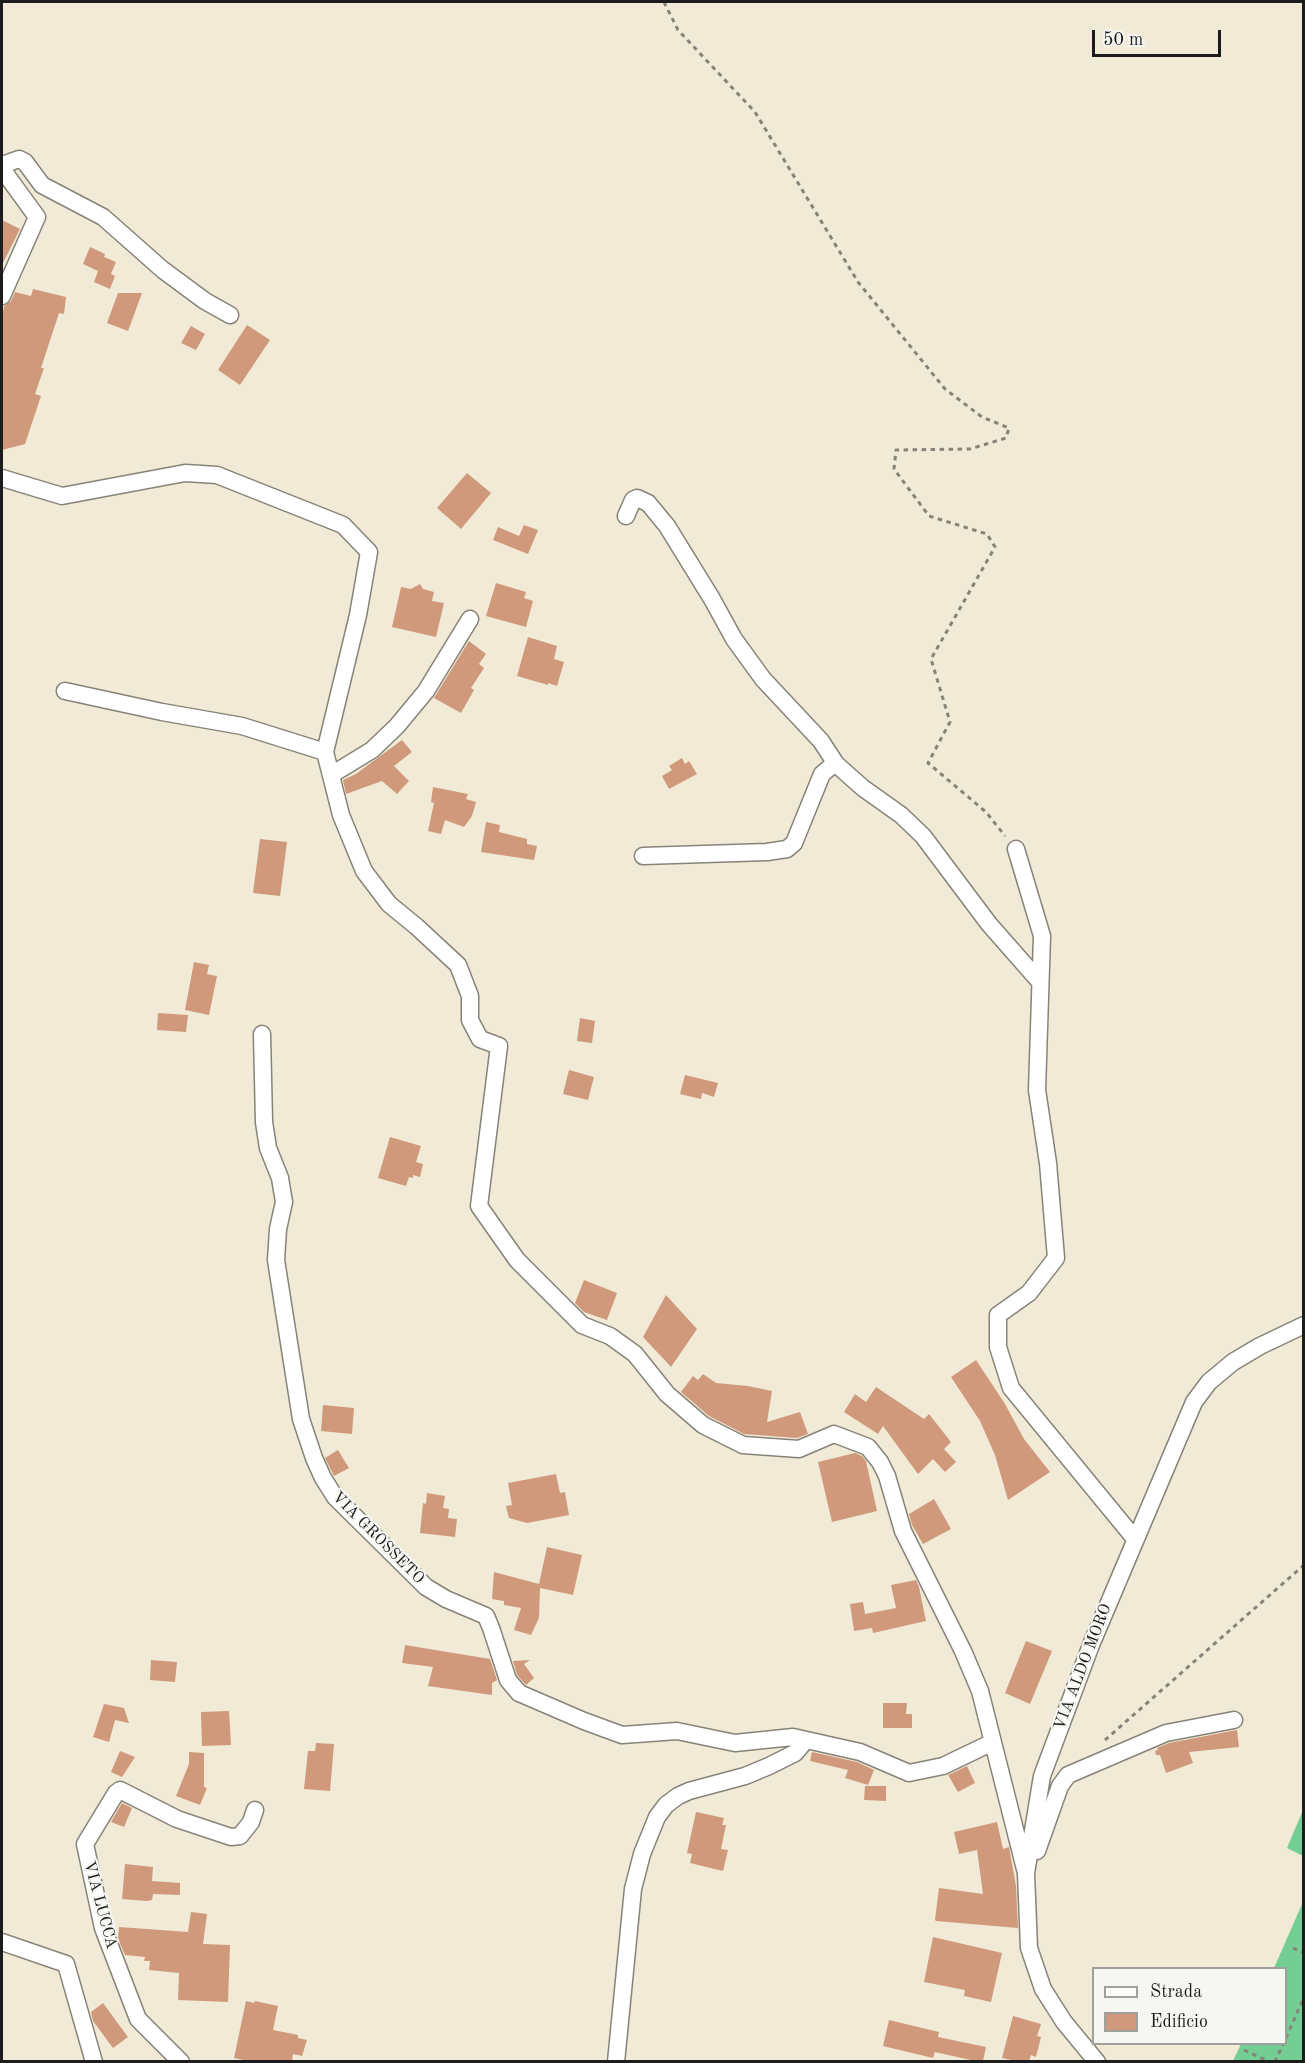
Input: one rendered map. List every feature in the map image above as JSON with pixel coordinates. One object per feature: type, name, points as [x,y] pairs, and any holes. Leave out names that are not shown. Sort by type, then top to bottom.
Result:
[{"type":"street","points":[[2,296],[37,217],[2,167],[18,159],[25,162],[42,185],[102,217],[163,270],[205,301],[230,315]]},
{"type":"street","points":[[2,478],[62,496],[185,473],[217,475],[343,525],[369,552],[358,615],[325,752],[341,815],[364,871],[389,904],[458,965],[470,996],[470,1020],[480,1039],[500,1046],[479,1206],[517,1260],[582,1324],[610,1336],[635,1354],[667,1394],[703,1425],[744,1445],[799,1449],[834,1434],[868,1447],[880,1462],[887,1476],[903,1531],[976,1681],[1026,1874]]},
{"type":"street","points":[[626,516],[633,500],[637,498],[653,508],[667,526],[734,639],[763,679],[820,741],[835,763],[863,788],[901,815],[923,836],[989,924],[1040,982]]},
{"type":"street","points":[[331,775],[372,750],[397,726],[426,691],[470,619]]},
{"type":"street","points":[[64,691],[242,726],[325,752]]},
{"type":"street","points":[[643,856],[767,852],[787,849],[794,843],[822,774],[835,763]]},
{"type":"street","points":[[1016,849],[1042,936],[1037,1090],[1048,1163],[1056,1258],[1029,1293],[998,1315],[999,1347],[1011,1388],[1135,1539]]},
{"type":"street","name":"VIA GROSSETO","points":[[262,1034],[264,1122],[267,1148],[280,1178],[284,1202],[278,1229],[276,1260],[301,1419],[314,1458],[335,1497],[426,1587],[446,1599],[486,1616],[508,1680],[519,1693],[622,1735],[677,1731],[735,1743],[793,1737],[860,1752],[909,1773],[943,1766],[993,1742]]},
{"type":"street","name":"VIA ALDO MORO","points":[[1097,2061],[1064,2022],[1043,1989],[1029,1948],[1026,1874],[1042,1776],[1091,1645],[1194,1402],[1209,1382],[1233,1362],[1304,1324]]},
{"type":"street","points":[[1026,1874],[1042,1840],[1060,1786],[1068,1775],[1166,1732],[1234,1720]]},
{"type":"street","points":[[616,2061],[633,1889],[642,1854],[657,1816],[678,1796],[745,1776],[769,1766],[795,1753],[806,1740]]},
{"type":"street","name":"VIA LUCCA","points":[[181,2061],[138,2019],[129,2001],[103,1928],[85,1844],[120,1790],[177,1819],[231,1838],[240,1836],[251,1822],[255,1809]]},
{"type":"street","points":[[2,1942],[66,1964],[94,2061]]},
{"type":"path","points":[[664,2],[678,30],[755,112],[858,282],[945,389],[982,417],[1009,428],[1006,438],[970,449],[896,450],[894,469],[928,516],[987,534],[995,546],[931,659],[950,722],[928,763],[986,812],[1016,849]]},
{"type":"path","points":[[1094,1763],[1102,1743],[1304,1565]]},
{"type":"path","points":[[1293,1948],[1304,1953]]},
{"type":"path","points":[[1287,2036],[1304,1997]]},
{"type":"path","points":[[1275,2061],[1282,2045]]},
{"type":"path","points":[[1244,2050],[1270,2061]]},
{"type":"green space","points":[[1303,1810],[1303,1856],[1287,1848]]},
{"type":"green space","points":[[1303,1902],[1303,2061],[1233,2061],[1241,2045],[1287,2045],[1287,1967],[1274,1967]]},
{"type":"building","points":[[2,220],[20,229],[2,265]]},
{"type":"building","points":[[90,247],[116,262],[111,274],[115,276],[110,289],[94,282],[98,271],[83,264]]},
{"type":"building","points":[[33,289],[66,297],[64,314],[59,313],[41,368],[44,368],[35,394],[41,396],[25,444],[2,450],[2,320],[4,306],[11,301],[15,292],[31,296]]},
{"type":"building","points":[[118,293],[142,293],[128,331],[107,323]]},
{"type":"building","points":[[247,325],[270,340],[240,385],[218,370]]},
{"type":"building","points":[[191,326],[205,334],[196,350],[181,343]]},
{"type":"building","points":[[467,473],[491,493],[461,529],[437,508]]},
{"type":"building","points":[[524,525],[538,530],[528,554],[493,540],[498,527],[519,536]]},
{"type":"building","points":[[496,583],[526,592],[524,598],[533,601],[526,627],[486,616]]},
{"type":"building","points":[[420,584],[423,589],[434,592],[432,601],[444,603],[436,637],[392,627],[401,587],[411,589]]},
{"type":"building","points":[[528,637],[557,646],[554,659],[564,662],[557,686],[517,676]]},
{"type":"building","points":[[469,641],[486,654],[479,664],[484,668],[471,688],[474,690],[461,713],[434,698]]},
{"type":"building","points":[[402,740],[412,752],[394,766],[409,781],[397,794],[382,781],[346,794],[343,780],[356,774]]},
{"type":"building","points":[[682,758],[685,764],[689,761],[697,774],[669,789],[662,776],[672,770],[669,766]]},
{"type":"building","points":[[433,787],[468,794],[466,799],[476,802],[472,816],[464,827],[445,820],[441,834],[428,831],[434,803],[431,802]]},
{"type":"building","points":[[486,822],[500,825],[499,832],[527,839],[527,844],[537,846],[534,860],[481,852]]},
{"type":"building","points":[[260,839],[287,842],[280,896],[253,893]]},
{"type":"building","points":[[194,962],[209,965],[207,974],[217,976],[209,1015],[185,1010]]},
{"type":"building","points":[[158,1013],[188,1015],[186,1032],[157,1030]]},
{"type":"building","points":[[580,1018],[595,1021],[592,1043],[577,1041]]},
{"type":"building","points":[[569,1070],[594,1077],[588,1100],[563,1094]]},
{"type":"building","points":[[685,1075],[718,1083],[714,1097],[702,1093],[701,1099],[680,1094]]},
{"type":"building","points":[[390,1137],[421,1146],[416,1162],[423,1164],[420,1177],[413,1175],[413,1178],[409,1177],[406,1186],[378,1178]]},
{"type":"building","points":[[584,1280],[617,1293],[607,1320],[584,1312],[575,1303]]},
{"type":"building","points":[[666,1295],[697,1329],[671,1367],[643,1337]]},
{"type":"building","points":[[976,1360],[1005,1404],[1024,1439],[1050,1472],[1008,1500],[995,1455],[980,1421],[951,1377]]},
{"type":"building","points":[[703,1374],[716,1383],[772,1391],[767,1422],[800,1412],[808,1434],[797,1438],[744,1434],[709,1416],[681,1392],[693,1376],[698,1380]]},
{"type":"building","points":[[876,1387],[924,1419],[929,1414],[951,1442],[944,1449],[956,1462],[945,1472],[933,1459],[918,1474],[883,1426],[878,1434],[844,1412],[855,1394],[866,1402]]},
{"type":"building","points":[[323,1405],[354,1408],[352,1434],[321,1431]]},
{"type":"building","points":[[338,1450],[349,1468],[334,1476],[325,1458]]},
{"type":"building","points":[[855,1453],[866,1461],[877,1511],[832,1522],[818,1462]]},
{"type":"building","points":[[556,1474],[560,1493],[565,1492],[569,1515],[527,1523],[509,1518],[506,1506],[512,1505],[508,1483]]},
{"type":"building","points":[[427,1493],[445,1496],[443,1508],[449,1509],[448,1518],[457,1519],[455,1537],[420,1533],[423,1503],[426,1504]]},
{"type":"building","points":[[934,1499],[951,1529],[923,1544],[912,1525],[909,1514]]},
{"type":"building","points":[[547,1547],[582,1555],[573,1595],[540,1588],[539,1618],[531,1635],[514,1630],[521,1608],[504,1605],[504,1601],[492,1599],[494,1572],[539,1584]]},
{"type":"building","points":[[916,1580],[926,1621],[873,1633],[872,1628],[854,1631],[850,1604],[863,1602],[865,1614],[896,1608],[891,1585]]},
{"type":"building","points":[[1026,1641],[1052,1651],[1030,1704],[1005,1693]]},
{"type":"building","points":[[405,1645],[490,1659],[497,1680],[492,1683],[492,1695],[428,1686],[433,1667],[402,1663]]},
{"type":"building","points":[[151,1660],[177,1662],[175,1682],[150,1680]]},
{"type":"building","points":[[530,1660],[524,1664],[534,1678],[526,1685],[517,1675],[513,1661]]},
{"type":"building","points":[[883,1703],[907,1703],[906,1714],[912,1714],[912,1728],[883,1728]]},
{"type":"building","points":[[104,1704],[124,1708],[129,1723],[115,1720],[109,1742],[93,1737]]},
{"type":"building","points":[[229,1711],[231,1745],[202,1746],[201,1712]]},
{"type":"building","points":[[1237,1730],[1239,1747],[1189,1752],[1193,1763],[1166,1773],[1160,1755],[1156,1755],[1157,1748],[1169,1743]]},
{"type":"building","points":[[316,1743],[334,1744],[330,1791],[304,1789],[308,1751],[315,1751]]},
{"type":"building","points":[[120,1751],[135,1757],[122,1777],[111,1772]]},
{"type":"building","points":[[189,1752],[204,1753],[204,1787],[207,1788],[200,1805],[176,1796],[189,1764]]},
{"type":"building","points":[[812,1752],[857,1762],[874,1770],[868,1785],[845,1778],[848,1770],[810,1761]]},
{"type":"building","points":[[967,1766],[975,1783],[958,1792],[948,1775]]},
{"type":"building","points":[[865,1786],[886,1786],[886,1801],[864,1800]]},
{"type":"building","points":[[122,1803],[132,1808],[124,1827],[111,1822]]},
{"type":"building","points":[[696,1812],[724,1818],[722,1825],[726,1825],[721,1849],[728,1850],[723,1871],[690,1863],[692,1854],[687,1853]]},
{"type":"building","points":[[997,1822],[1003,1849],[1009,1847],[1016,1886],[1018,1928],[936,1921],[939,1888],[983,1894],[977,1850],[959,1854],[954,1832]]},
{"type":"building","points":[[125,1864],[153,1867],[152,1881],[180,1883],[180,1895],[153,1894],[152,1900],[147,1901],[122,1899]]},
{"type":"building","points":[[191,1912],[207,1914],[203,1944],[230,1945],[228,2002],[178,2000],[179,1973],[149,1970],[150,1961],[144,1961],[145,1957],[125,1955],[118,1939],[119,1927],[188,1932]]},
{"type":"building","points":[[933,1937],[1002,1953],[991,2002],[964,1996],[965,1990],[924,1982]]},
{"type":"building","points":[[246,2001],[278,2006],[273,2030],[298,2035],[298,2038],[307,2040],[302,2056],[293,2054],[292,2061],[248,2061],[234,2058]]},
{"type":"building","points":[[103,2003],[128,2037],[113,2048],[93,2021],[91,2012]]},
{"type":"building","points":[[1013,2016],[1041,2024],[1037,2036],[1041,2037],[1036,2057],[1031,2055],[1029,2061],[1002,2058]]},
{"type":"building","points":[[889,2020],[939,2032],[938,2037],[986,2047],[983,2061],[935,2052],[933,2058],[883,2046]]}]
